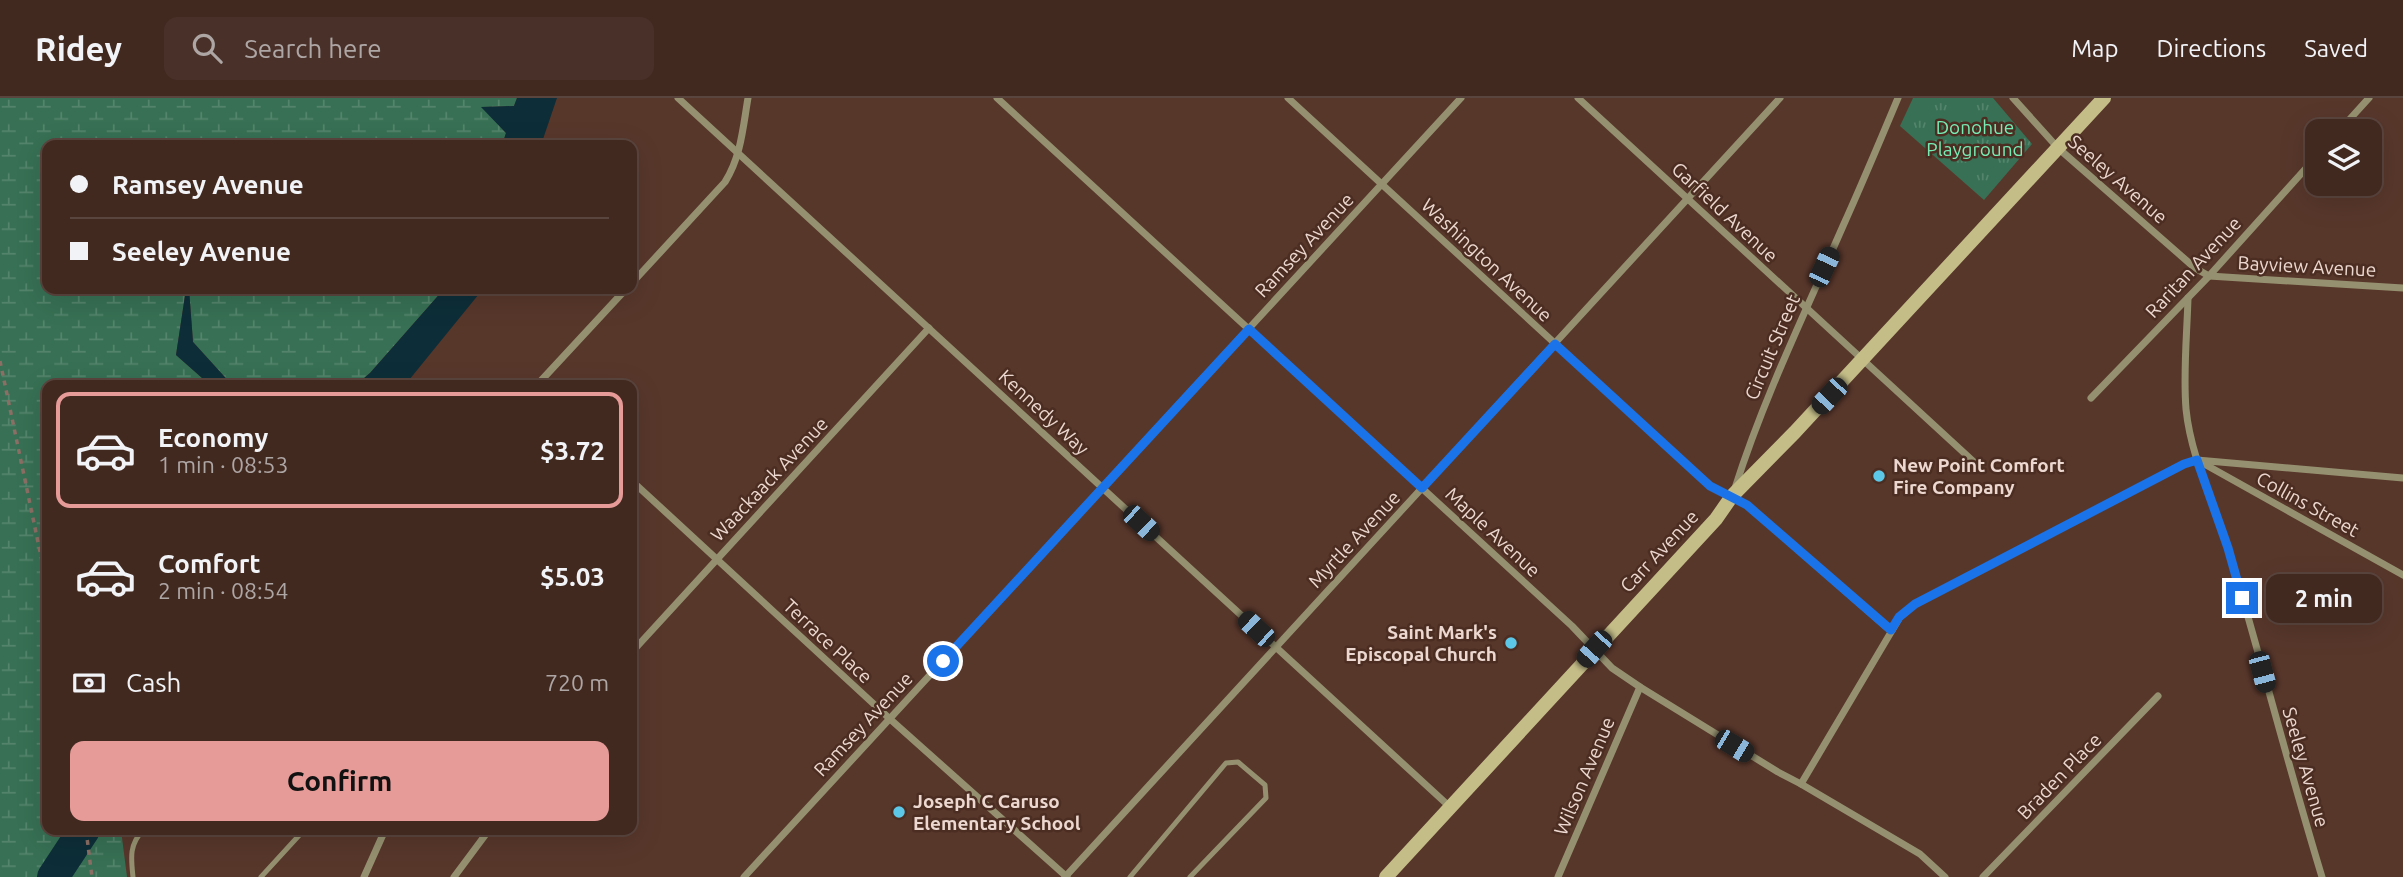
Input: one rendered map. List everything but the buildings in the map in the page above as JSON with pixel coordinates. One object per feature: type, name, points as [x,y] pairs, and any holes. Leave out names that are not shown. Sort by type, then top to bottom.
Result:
[{"type":"street","name":"Kennedy Way","points":[[678,98],[1450,807]]},
{"type":"street","points":[[637,278],[733,170],[739,152],[748,98]]},
{"type":"street","name":"Maple Avenue","points":[[997,98],[1572,625],[1612,668],[1778,772],[1920,854],[1945,877]]},
{"type":"street","name":"Washington Avenue","points":[[1288,98],[1710,486],[1747,505],[1891,630]]},
{"type":"street","name":"Ramsey Avenue","points":[[744,877],[1461,98]]},
{"type":"street","name":"Garfield Avenue","points":[[1578,98],[1974,462]]},
{"type":"street","name":"Myrtle Avenue","points":[[1066,877],[1780,98]]},
{"type":"street","name":"Circuit Street","points":[[1732,496],[1751,436],[1898,98]]},
{"type":"street","name":"Seeley Avenue","points":[[2013,98],[2058,148],[2195,268],[2208,276]]},
{"type":"street","name":"Carr Avenue","points":[[1386,877],[1716,519],[1732,496],[2104,98]]},
{"type":"street","points":[[2350,119],[2369,98]]},
{"type":"street","name":"Raritan Avenue","points":[[2091,398],[2188,298],[2305,169]]},
{"type":"street","name":"Bayview Avenue","points":[[2208,276],[2403,288]]},
{"type":"street","points":[[542,380],[621,294]]},
{"type":"street","name":"Seeley Avenue","points":[[2188,298],[2186,399],[2197,460],[2228,548],[2322,877]]},
{"type":"street","name":"Waackaack Avenue","points":[[637,646],[929,328]]},
{"type":"street","points":[[1801,784],[1899,617],[1915,604],[2184,464],[2197,460],[2403,478]]},
{"type":"street","name":"Collins Street","points":[[2197,460],[2403,575]]},
{"type":"street","name":"Terrace Place","points":[[637,486],[1066,877]]},
{"type":"street","name":"Wilson Avenue","points":[[1558,877],[1640,687]]},
{"type":"street","name":"Braden Place","points":[[1983,877],[2158,696]]},
{"type":"street","points":[[365,877],[383,835]]},
{"type":"street","points":[[454,877],[485,835]]},
{"type":"lane","points":[[1130,877],[1226,763],[1238,762],[1265,785],[1266,798],[1190,877]]},
{"type":"lane","points":[[133,877],[131,853],[133,843],[139,835]]},
{"type":"lane","points":[[261,877],[299,835]]},
{"type":"path","points":[[0,361],[42,560]]},
{"type":"path","points":[[87,835],[92,877]]},
{"type":"green space","points":[[0,98],[517,98],[514,106],[482,107],[506,133],[504,140],[42,140],[42,294],[185,294],[176,355],[204,380],[42,380],[42,835],[122,835],[127,877],[0,877]]},
{"type":"green space","name":"Donohue Playground","points":[[1913,98],[1993,98],[2032,144],[1984,200],[1900,126]]},
{"type":"green space","points":[[189,294],[440,294],[362,380],[227,380],[193,342]]},
{"type":"water","points":[[517,98],[557,98],[543,140],[504,140],[506,133],[481,107],[514,106]]},
{"type":"water","points":[[185,294],[189,294],[193,342],[227,380],[204,380],[176,355]]},
{"type":"water","points":[[440,294],[479,294],[409,380],[362,380]]},
{"type":"waterway","points":[[53,877],[81,835]]},
{"type":"place","name":"New Point Comfort Fire Company","points":[[1879,476]]},
{"type":"place","name":"Saint Mark's Episcopal Church","points":[[1511,643]]},
{"type":"place","name":"Joseph C Caruso Elementary School","points":[[899,812]]},
{"type":"route","points":[[943,661],[1249,329],[1422,488],[1555,344],[1710,486],[1747,505],[1891,630],[1899,617],[1915,604],[2184,464],[2197,460],[2228,548],[2242,598]]}]
